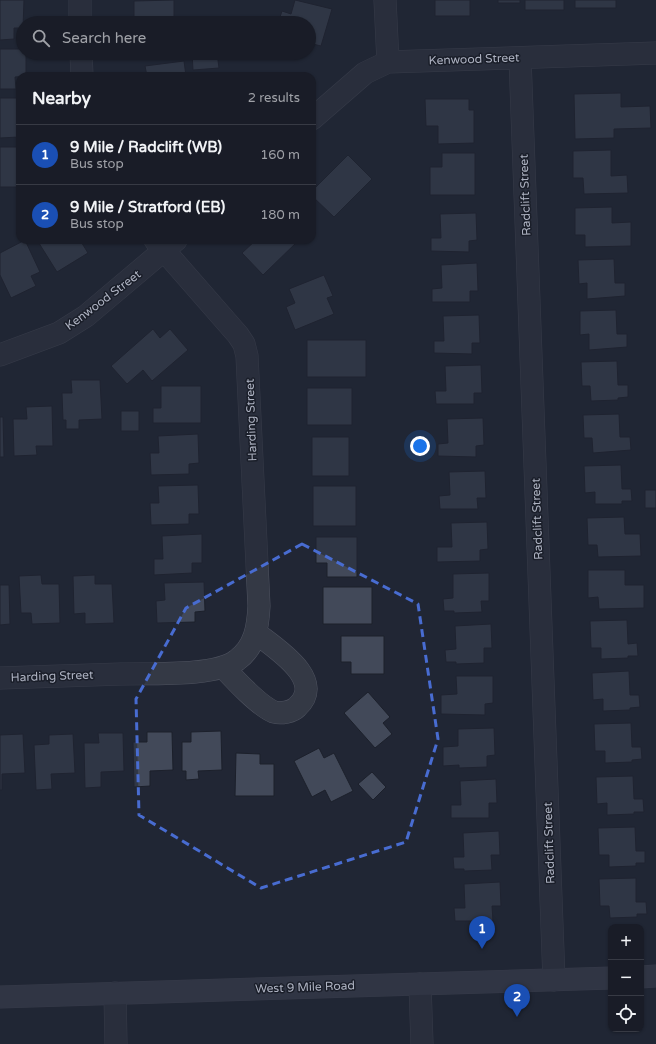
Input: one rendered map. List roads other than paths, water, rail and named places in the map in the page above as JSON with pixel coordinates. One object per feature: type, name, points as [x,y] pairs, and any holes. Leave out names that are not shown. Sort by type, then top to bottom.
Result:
[{"type":"main road","points":[[644,977],[656,976]]},
{"type":"main road","name":"West 9 Mile Road","points":[[0,997],[608,978]]},
{"type":"street","points":[[80,0],[80,16]]},
{"type":"street","points":[[385,0],[388,62]]},
{"type":"street","name":"Kenwood Street","points":[[316,116],[366,73],[388,62],[656,53]]},
{"type":"street","name":"Radclift Street","points":[[520,58],[554,980]]},
{"type":"street","points":[[81,60],[82,72]]},
{"type":"street","name":"Kenwood Street","points":[[0,355],[59,333],[86,316],[165,244]]},
{"type":"street","name":"Harding Street","points":[[0,678],[179,672],[223,668],[236,661],[244,654],[250,647],[256,633],[259,606],[247,356],[244,344],[165,244]]},
{"type":"street","points":[[223,668],[260,702],[275,712],[283,713],[294,710],[303,702],[306,694],[306,685],[299,670],[256,633]]},
{"type":"street","points":[[420,984],[422,1044]]},
{"type":"street","points":[[115,993],[116,1044]]},
{"type":"place","name":"9 Mile / Radclift (WB)","points":[[482,949]]},
{"type":"place","name":"9 Mile / Stratford (EB)","points":[[517,1017]]}]
